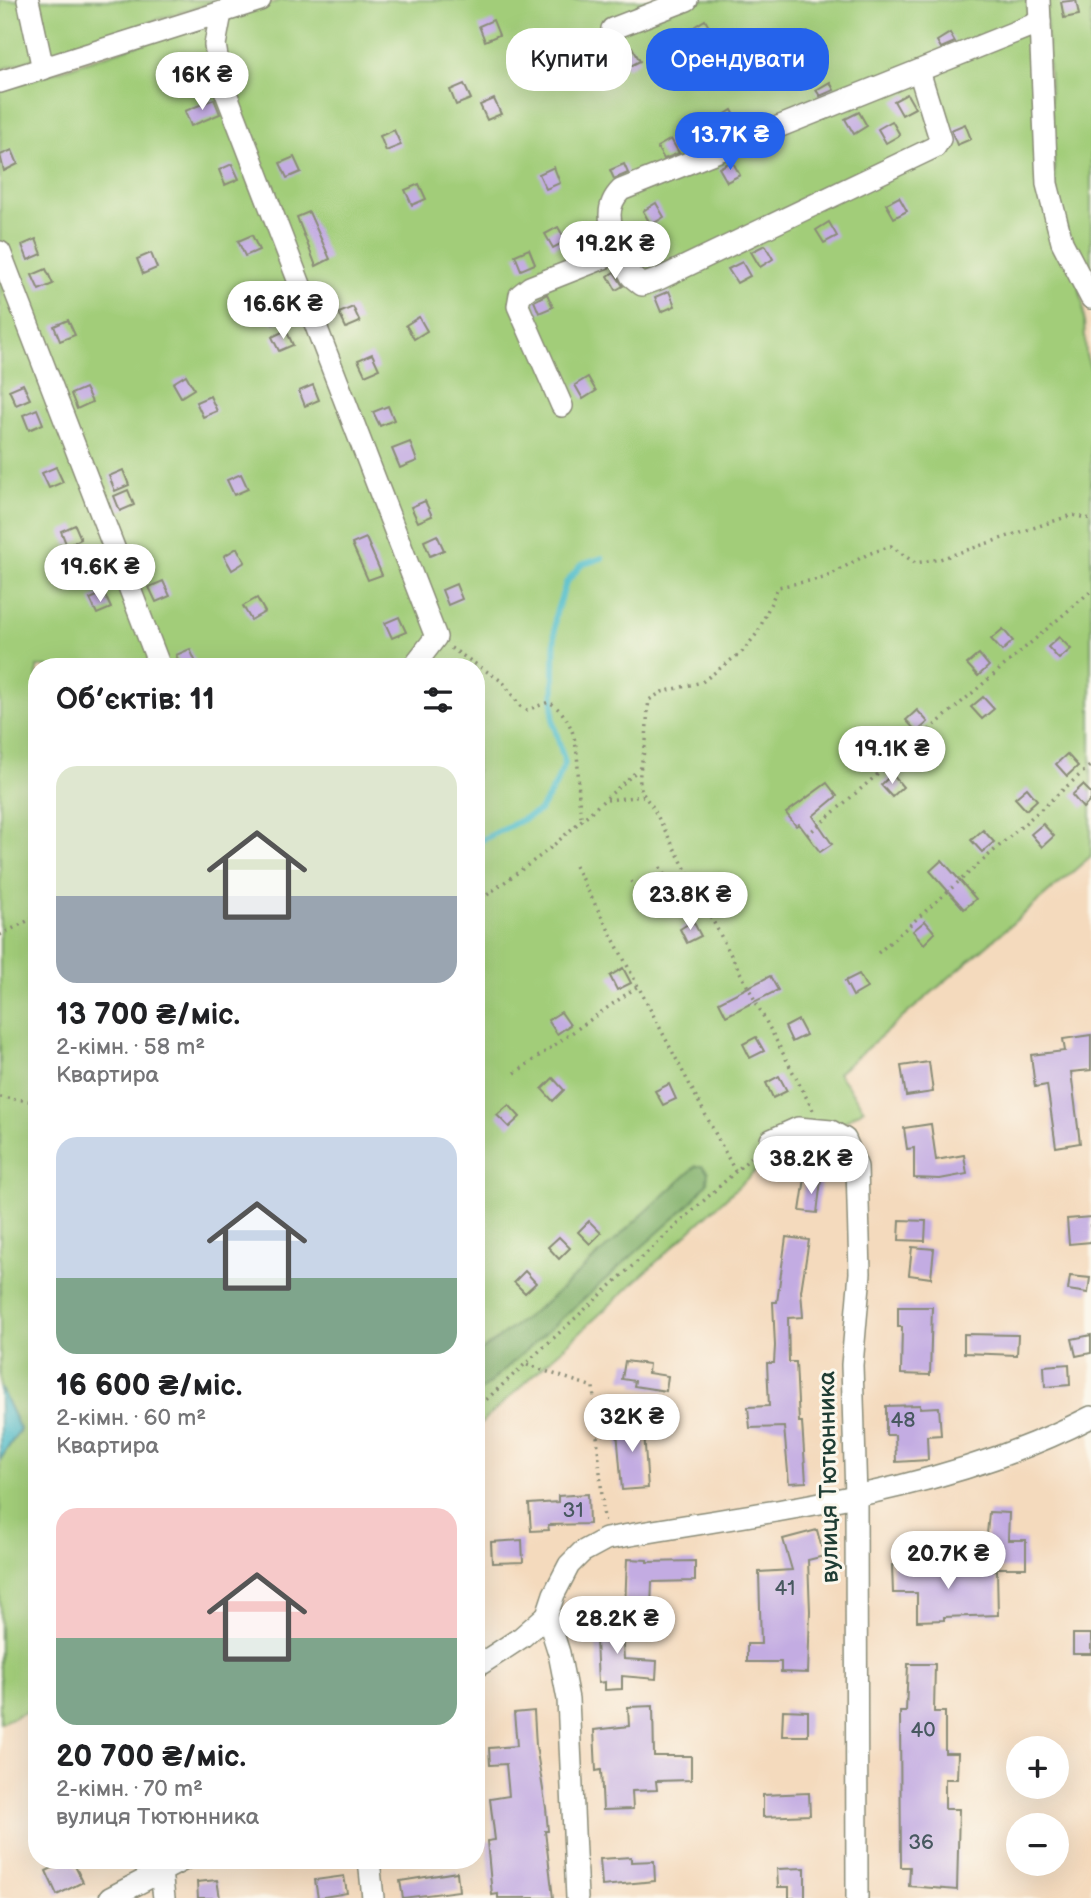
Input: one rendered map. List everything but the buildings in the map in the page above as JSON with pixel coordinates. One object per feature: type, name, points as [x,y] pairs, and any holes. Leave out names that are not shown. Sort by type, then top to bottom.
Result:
[{"type":"street","points":[[28,0],[43,69]]},
{"type":"street","points":[[0,82],[260,0]]},
{"type":"street","points":[[614,28],[687,0]]},
{"type":"street","points":[[1039,0],[1048,184],[1062,242],[1083,262],[1091,298]]},
{"type":"street","points":[[221,13],[215,45],[221,80],[436,637],[420,658]]},
{"type":"street","points":[[919,71],[940,139],[935,146],[642,285],[631,276],[619,252],[609,218],[611,201],[621,190],[1041,22]]},
{"type":"street","points":[[0,252],[157,658]]},
{"type":"street","points":[[562,406],[518,306],[520,295],[530,287],[619,252]]},
{"type":"street","points":[[771,1140],[798,1128],[822,1128]]},
{"type":"street","name":"вулиця Тютюнника","points":[[822,1128],[845,1139],[857,1167],[860,1273],[852,1365],[856,1497],[856,1898]]},
{"type":"street","points":[[485,1661],[522,1637],[547,1615],[569,1565],[582,1552],[606,1539],[856,1497],[976,1465],[1091,1417]]},
{"type":"street","points":[[547,1615],[559,1653],[568,1699],[577,1898]]},
{"type":"street","points":[[110,1898],[166,1869]]},
{"type":"street","points":[[370,1869],[373,1898]]},
{"type":"street","points":[[161,1872],[164,1898]]},
{"type":"path","points":[[822,1128],[652,804],[643,796],[638,770],[646,741],[649,700],[662,692],[702,682],[743,651],[758,632],[778,587],[824,578],[891,546],[915,563],[940,559],[1072,515],[1091,519]]},
{"type":"path","points":[[807,835],[1091,591]]},
{"type":"path","points":[[436,637],[467,658]]},
{"type":"path","points":[[485,670],[503,682],[520,706],[527,709],[549,702],[565,716],[578,749],[578,804],[580,816],[584,819]]},
{"type":"path","points":[[878,953],[1091,765]]},
{"type":"path","points":[[485,896],[584,819],[638,770]]},
{"type":"path","points":[[607,800],[643,796]]},
{"type":"path","points":[[575,866],[735,1171]]},
{"type":"path","points":[[660,867],[669,884]]},
{"type":"path","points":[[631,881],[640,899],[687,874]]},
{"type":"path","points":[[0,935],[28,921]]},
{"type":"path","points":[[515,1073],[638,986]]},
{"type":"path","points":[[0,1097],[28,1101]]},
{"type":"path","points":[[485,1401],[771,1140]]},
{"type":"path","points":[[527,1365],[593,1387],[606,1539]]},
{"type":"green space","points":[[0,0],[220,0],[0,70]]},
{"type":"green space","points":[[281,0],[1027,0],[1035,106],[1083,303],[1086,355],[1091,370],[1091,856],[838,1073],[864,1109],[834,1129],[779,1149],[485,1420],[485,658],[28,658],[28,1711],[0,1723],[0,1460],[20,1430],[0,1387],[0,90],[198,25],[208,31],[228,18]]},
{"type":"green space","points":[[1045,0],[1091,0],[1091,275],[1069,240],[1055,186]]},
{"type":"green space","points":[[696,1166],[702,1166],[708,1172],[707,1183],[690,1204],[485,1387],[485,1348],[550,1299]]},
{"type":"water","points":[[0,1387],[20,1429],[0,1460]]},
{"type":"waterway","points":[[485,838],[539,811],[554,788],[565,763],[553,722],[555,616],[566,583],[581,565],[602,558]]}]
